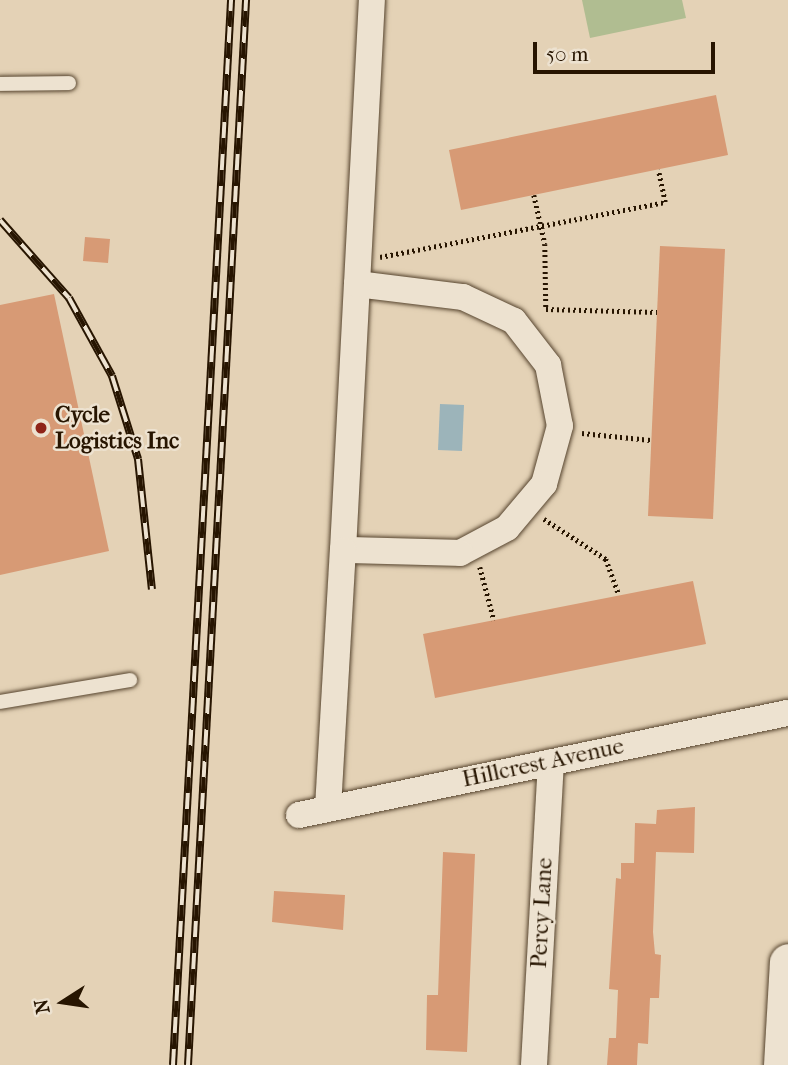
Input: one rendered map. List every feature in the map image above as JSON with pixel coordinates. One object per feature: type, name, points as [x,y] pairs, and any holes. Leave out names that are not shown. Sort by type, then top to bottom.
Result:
[{"type":"main road","points":[[782,1065],[788,962]]},
{"type":"street","points":[[328,808],[372,0]]},
{"type":"street","points":[[343,550],[460,553],[471,548],[507,528],[544,484],[558,431],[548,365],[514,321],[463,297],[357,284]]},
{"type":"street","name":"Hillcrest Avenue","points":[[299,815],[788,713]]},
{"type":"street","name":"Percy Lane","points":[[534,1065],[551,762]]},
{"type":"lane","points":[[0,84],[69,83]]},
{"type":"lane","points":[[0,702],[130,680]]},
{"type":"path","points":[[358,257],[392,257],[665,202],[658,170]]},
{"type":"path","points":[[534,195],[542,227],[546,309],[657,312]]},
{"type":"path","points":[[558,431],[651,440]]},
{"type":"path","points":[[525,507],[606,559],[619,595]]},
{"type":"path","points":[[471,548],[486,580],[494,620]]},
{"type":"green space","points":[[582,0],[682,0],[686,18],[590,38]]},
{"type":"water","points":[[440,404],[464,405],[462,451],[438,450]]},
{"type":"building","points":[[716,95],[728,155],[461,210],[449,150]]},
{"type":"building","points":[[85,237],[110,239],[108,263],[83,261]]},
{"type":"building","points":[[660,246],[725,249],[713,519],[648,516]]},
{"type":"building","name":"Cycle Logistics Inc","points":[[54,294],[109,551],[0,575],[0,305]]},
{"type":"building","points":[[693,581],[706,644],[435,698],[423,634]]},
{"type":"building","points":[[695,807],[694,853],[656,852],[653,932],[655,954],[661,955],[659,998],[650,998],[648,1044],[638,1043],[637,1065],[607,1065],[609,1038],[616,1038],[618,990],[609,989],[616,878],[621,879],[621,863],[634,863],[635,823],[656,824],[657,810]]},
{"type":"building","points":[[443,852],[475,854],[467,1052],[426,1050],[427,995],[438,995]]},
{"type":"building","points":[[274,891],[345,895],[343,930],[272,922]]},
{"type":"railway","points":[[173,1065],[231,0]]},
{"type":"railway","points":[[188,1065],[246,0]]},
{"type":"railway","points":[[0,220],[69,298],[112,376],[138,459],[152,589]]},
{"type":"place","name":"Cycle Logistics Inc","points":[[41,428]]}]
